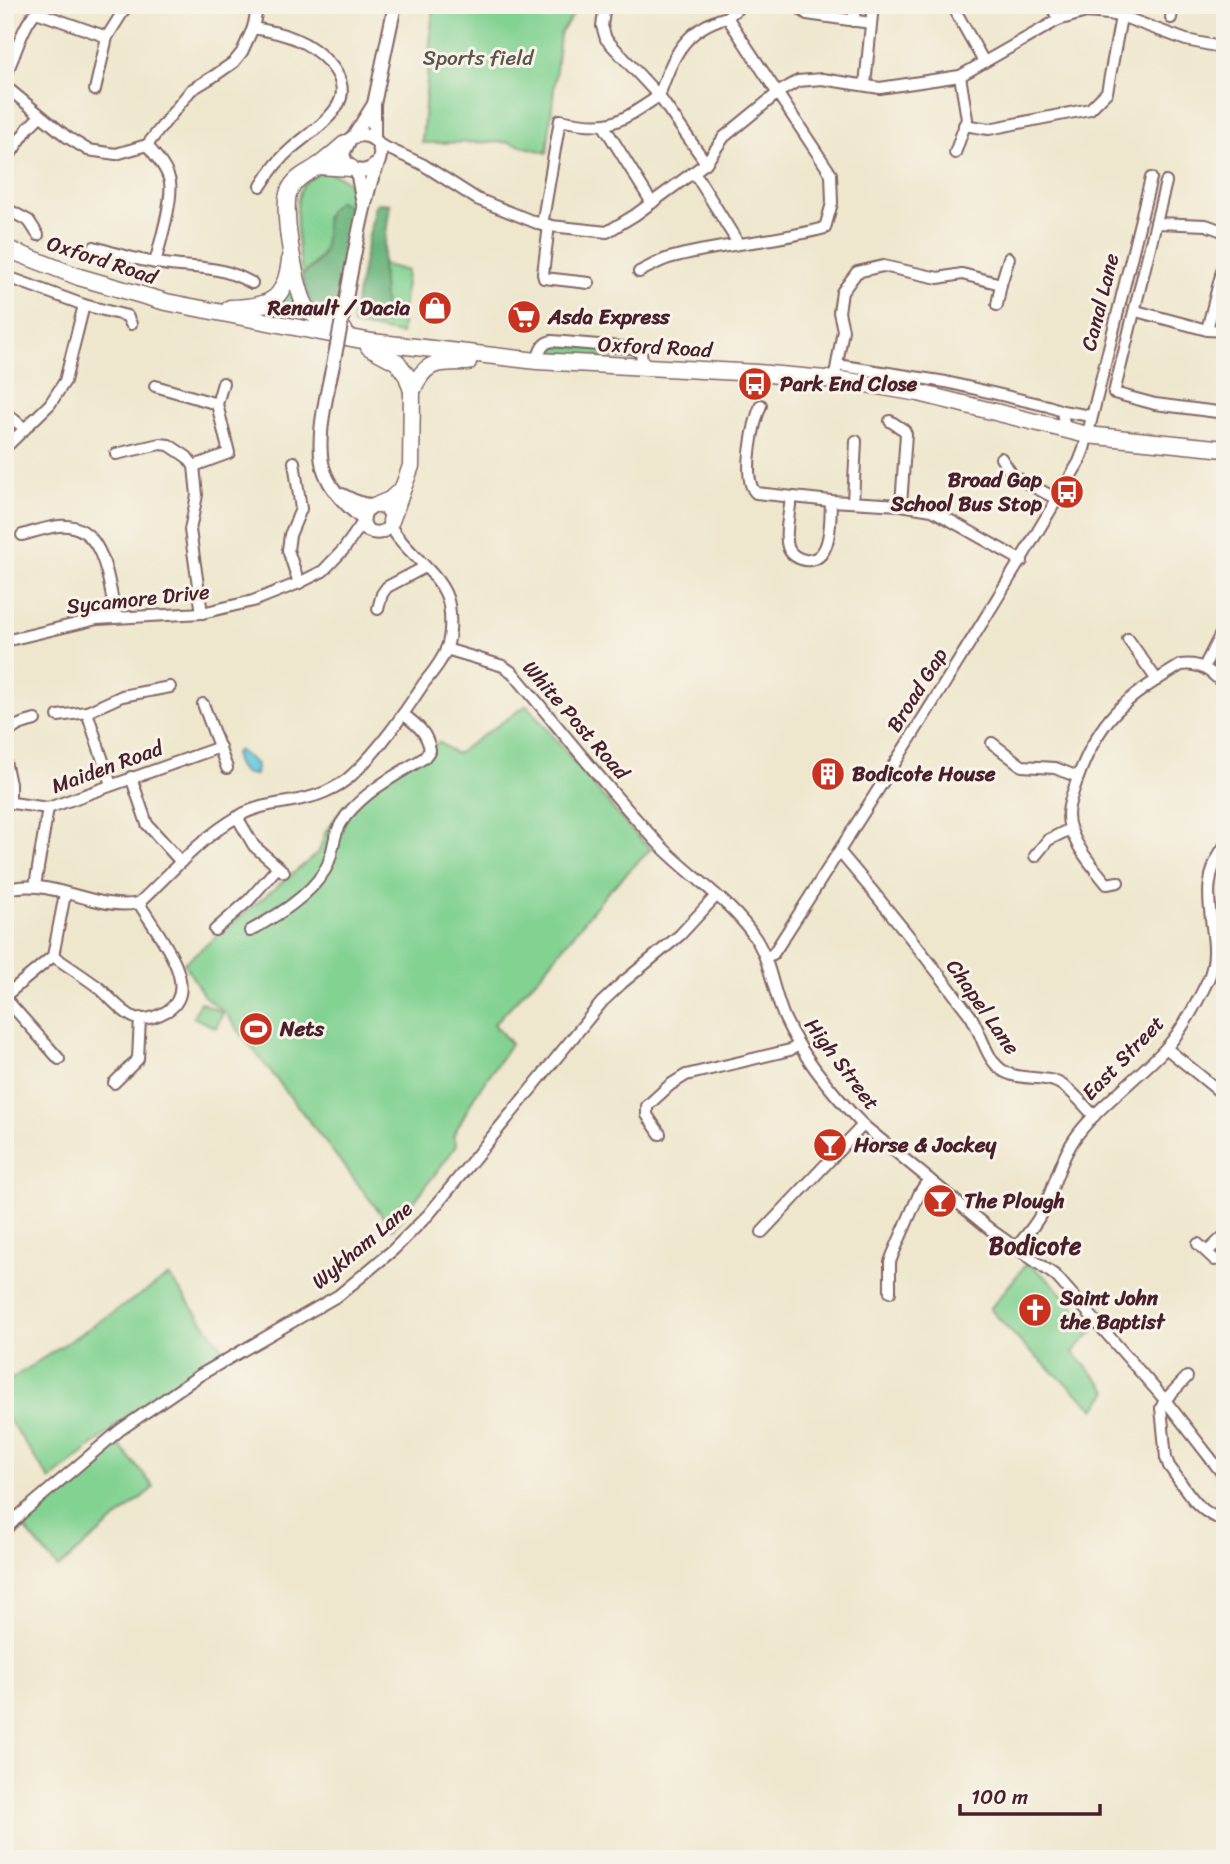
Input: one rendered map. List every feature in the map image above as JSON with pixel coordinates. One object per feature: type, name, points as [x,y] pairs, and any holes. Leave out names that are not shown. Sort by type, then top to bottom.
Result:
[{"type":"main road","points":[[350,140],[318,166],[298,177],[287,197],[291,254],[300,293],[309,310],[328,324],[372,342]]},
{"type":"main road","points":[[318,166],[354,169]]},
{"type":"main road","name":"Oxford Road","points":[[5,248],[79,277],[200,310],[372,342],[537,361],[757,373],[836,373],[848,381],[919,393],[1087,435],[1225,449]]},
{"type":"main road","points":[[200,310],[251,308],[269,303],[286,285],[291,254]]},
{"type":"main road","points":[[344,337],[385,353],[397,362],[407,376],[412,391],[412,454],[404,488],[390,523]]},
{"type":"main road","points":[[412,391],[420,375],[435,363],[512,358]]},
{"type":"main road","points":[[376,505],[390,500],[404,488]]},
{"type":"street","points":[[95,90],[107,37],[127,5]]},
{"type":"street","points":[[5,86],[67,137],[88,149],[116,154],[147,145],[191,90],[234,62],[242,52],[253,28],[258,5]]},
{"type":"street","points":[[605,5],[602,26],[606,39],[660,96],[706,163]]},
{"type":"street","points":[[589,283],[544,278],[543,274],[545,225],[560,120],[584,126],[604,126],[626,118],[660,96],[671,62],[686,39],[711,22],[727,17],[742,5]]},
{"type":"street","points":[[796,5],[807,14],[871,23]]},
{"type":"street","points":[[853,21],[856,5]]},
{"type":"street","points":[[865,85],[873,5]]},
{"type":"street","points":[[952,5],[984,62]]},
{"type":"street","points":[[1052,5],[1058,20]]},
{"type":"street","points":[[1171,18],[1173,5]]},
{"type":"street","points":[[392,6],[374,104],[377,162],[363,207],[320,448],[326,476],[346,506],[363,521],[368,530],[404,547]]},
{"type":"street","points":[[350,140],[364,135],[422,164],[477,199],[545,225],[607,232],[706,163],[724,137],[779,92],[798,81],[822,79],[880,88],[960,76],[1058,20],[1106,9],[1121,18],[1186,40],[1225,48]]},
{"type":"street","points":[[5,76],[17,52],[27,21],[36,12],[107,37]]},
{"type":"street","points":[[639,272],[667,258],[825,228],[832,203],[831,174],[727,17]]},
{"type":"street","points":[[964,125],[989,129],[1090,109],[1107,92],[1121,18]]},
{"type":"street","points":[[253,28],[282,33],[309,44],[338,74],[341,88],[340,102],[328,117],[273,167],[261,186]]},
{"type":"street","points":[[955,153],[967,119],[960,76]]},
{"type":"street","points":[[363,207],[354,169],[344,154],[374,104]]},
{"type":"street","points":[[5,162],[28,128],[40,116]]},
{"type":"street","points":[[604,126],[652,203]]},
{"type":"street","points":[[147,145],[161,163],[170,182],[155,263]]},
{"type":"street","points":[[354,169],[367,171],[377,162],[407,158]]},
{"type":"street","points":[[694,172],[738,243]]},
{"type":"street","name":"Canal Lane","points":[[1087,435],[1151,178]]},
{"type":"street","points":[[1167,182],[1114,393],[1155,404],[1225,413]]},
{"type":"street","points":[[5,208],[29,221],[37,236]]},
{"type":"street","points":[[1157,223],[1206,225],[1225,232]]},
{"type":"street","points":[[94,247],[155,263],[213,267],[231,272],[252,283]]},
{"type":"street","points":[[997,305],[1009,258]]},
{"type":"street","points":[[1207,330],[1225,259]]},
{"type":"street","points":[[1001,284],[962,274],[938,278],[883,266],[856,272],[842,292],[839,312],[843,330],[836,373],[946,382],[1091,416]]},
{"type":"street","points":[[5,276],[84,305],[127,316],[131,324]]},
{"type":"street","points":[[5,448],[50,404],[65,381],[84,305]]},
{"type":"street","points":[[1136,311],[1207,330],[1225,331]]},
{"type":"street","points":[[223,383],[217,404],[229,453]]},
{"type":"street","points":[[155,386],[217,404]]},
{"type":"street","points":[[761,405],[756,418],[749,483],[751,488],[761,494],[901,505],[941,514],[1021,561]]},
{"type":"street","points":[[1062,411],[1065,430]]},
{"type":"street","points":[[5,412],[25,429]]},
{"type":"street","points":[[890,421],[906,434],[901,505]]},
{"type":"street","name":"Broad Gap","points":[[766,957],[773,954],[777,948],[1021,561],[1079,462],[1087,435]]},
{"type":"street","points":[[853,502],[856,441]]},
{"type":"street","points":[[116,454],[160,444],[169,445],[187,457],[194,466],[197,495],[191,530],[202,613]]},
{"type":"street","points":[[194,466],[243,450]]},
{"type":"street","points":[[1001,458],[1013,476],[1057,499]]},
{"type":"street","points":[[294,462],[301,509],[290,535],[288,550],[299,583]]},
{"type":"street","points":[[5,890],[35,886],[116,903],[139,903],[181,862],[237,817],[270,803],[303,799],[325,792],[350,778],[381,744],[446,649],[449,606],[445,593],[425,567],[404,547],[390,523],[387,509],[351,500],[336,491]]},
{"type":"street","points":[[791,497],[788,544],[793,555],[806,560],[820,555],[827,543],[831,501]]},
{"type":"street","points":[[363,521],[365,512],[376,505]]},
{"type":"street","name":"Sycamore Drive","points":[[5,640],[78,622],[116,617],[202,613],[253,601],[299,583],[323,570],[344,549],[363,521]]},
{"type":"street","points":[[377,533],[385,531],[390,523]]},
{"type":"street","points":[[22,535],[60,526],[78,528],[88,533],[99,547],[116,617]]},
{"type":"street","points":[[34,532],[38,544]]},
{"type":"street","name":"Sycamore Drive","points":[[344,549],[377,533]]},
{"type":"street","points":[[378,609],[387,587],[425,567]]},
{"type":"street","points":[[1204,667],[1225,626]]},
{"type":"street","points":[[1128,639],[1157,680]]},
{"type":"street","name":"White Post Road","points":[[446,649],[503,666],[513,673],[660,845],[716,895]]},
{"type":"street","points":[[1108,887],[1085,857],[1070,829],[1069,803],[1091,746],[1107,719],[1181,665],[1190,663],[1204,667],[1225,686]]},
{"type":"street","points":[[58,716],[87,712],[122,696],[170,687]]},
{"type":"street","points":[[203,704],[228,768]]},
{"type":"street","points":[[87,712],[111,785]]},
{"type":"street","points":[[250,931],[277,916],[318,879],[328,861],[335,831],[363,798],[424,758],[430,750],[428,737],[403,714]]},
{"type":"street","points":[[5,737],[10,729],[17,725],[35,720]]},
{"type":"street","points":[[992,743],[1022,766],[1055,768],[1078,777]]},
{"type":"street","name":"Maiden Road","points":[[8,802],[48,808],[220,747]]},
{"type":"street","points":[[993,761],[1002,751]]},
{"type":"street","points":[[5,761],[10,784],[8,802]]},
{"type":"street","points":[[131,778],[138,803],[148,824],[181,862]]},
{"type":"street","points":[[35,886],[48,808]]},
{"type":"street","points":[[215,930],[280,870],[254,846],[237,817]]},
{"type":"street","points":[[1035,856],[1048,840],[1070,829]]},
{"type":"street","name":"East Street","points":[[1017,1246],[1041,1214],[1068,1149],[1094,1115],[1166,1048],[1189,1015],[1209,977],[1213,963],[1207,902],[1209,884],[1213,865],[1224,849]]},
{"type":"street","name":"Chapel Lane","points":[[839,851],[878,896],[972,1017],[995,1063],[1010,1074],[1057,1082],[1094,1115]]},
{"type":"street","points":[[59,1059],[5,997],[53,956],[65,894]]},
{"type":"street","name":"High Street","points":[[716,895],[741,920],[766,957],[784,1016],[799,1045],[844,1105],[863,1125],[991,1230],[1056,1276],[1165,1400],[1224,1473]]},
{"type":"street","name":"Wykham Lane","points":[[5,1530],[120,1430],[200,1375],[339,1295],[393,1250],[429,1214],[602,1002],[674,941],[716,895]]},
{"type":"street","points":[[53,956],[124,1010],[140,1018],[157,1016],[168,1010],[178,1000],[182,983],[174,961],[139,903]]},
{"type":"street","points":[[1212,935],[1225,936]]},
{"type":"street","points":[[114,1083],[138,1059],[140,1018]]},
{"type":"street","points":[[660,1134],[647,1115],[647,1106],[677,1080],[711,1067],[790,1050],[799,1045]]},
{"type":"street","points":[[1166,1048],[1225,1096]]},
{"type":"street","points":[[762,1232],[863,1125]]},
{"type":"street","points":[[890,1292],[890,1262],[920,1192],[929,1179]]},
{"type":"street","points":[[1207,1252],[1225,1235]]},
{"type":"street","points":[[1187,1377],[1161,1408],[1164,1448],[1169,1466],[1204,1511],[1213,1518],[1225,1520]]},
{"type":"green space","name":"Sports field","points":[[433,5],[580,5],[560,34],[547,153],[508,142],[422,143]]},
{"type":"green space","points":[[323,171],[348,182],[353,193],[353,209],[347,205],[325,217],[324,250],[302,275],[297,227],[300,191],[305,183]]},
{"type":"green space","points":[[339,201],[353,209],[338,319],[316,309],[306,291],[302,275],[320,259],[324,251],[328,214]]},
{"type":"green space","points":[[390,204],[382,264],[385,324],[352,321],[375,205]]},
{"type":"green space","points":[[382,264],[407,271],[401,334],[353,325],[352,321],[385,323]]},
{"type":"green space","points":[[290,286],[329,327],[249,310]]},
{"type":"green space","points":[[548,345],[634,350],[638,360],[551,354],[547,350]]},
{"type":"green space","points":[[527,705],[629,828],[651,849],[606,894],[543,972],[494,1024],[511,1044],[474,1097],[453,1136],[457,1145],[393,1229],[225,1013],[204,996],[184,963],[319,852],[326,831],[345,805],[439,742],[456,754]]},
{"type":"green space","points":[[200,1002],[223,1013],[216,1028],[193,1017]]},
{"type":"green space","points":[[1028,1262],[1053,1284],[1095,1329],[1073,1352],[1108,1391],[1095,1409],[1025,1347],[990,1309]]},
{"type":"green space","points":[[169,1276],[225,1351],[121,1422],[50,1480],[5,1414],[5,1383]]},
{"type":"green space","points":[[116,1441],[154,1487],[58,1568],[20,1523]]},
{"type":"water","points":[[238,750],[256,764],[255,775],[246,774],[238,766],[234,754]]},
{"type":"place","name":"Renault / Dacia","points":[[435,308]]},
{"type":"place","name":"Asda Express","points":[[524,317]]},
{"type":"place","name":"Park End Close","points":[[755,384]]},
{"type":"place","name":"Broad Gap School Bus Stop","points":[[1067,492]]},
{"type":"place","name":"Bodicote House","points":[[828,774]]},
{"type":"place","name":"Nets","points":[[256,1029]]},
{"type":"place","name":"Horse & Jockey","points":[[830,1145]]},
{"type":"place","name":"The Plough","points":[[940,1201]]},
{"type":"place","name":"Saint John the Baptist","points":[[1035,1310]]},
{"type":"district","name":"Bodicote","points":[[1035,1246]]}]
